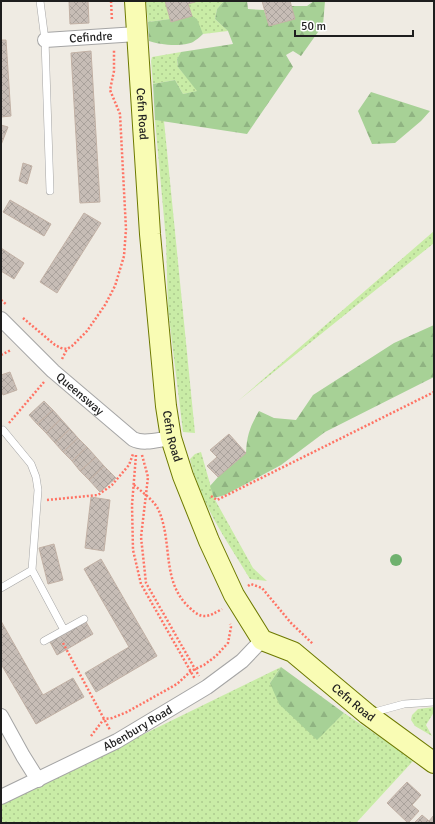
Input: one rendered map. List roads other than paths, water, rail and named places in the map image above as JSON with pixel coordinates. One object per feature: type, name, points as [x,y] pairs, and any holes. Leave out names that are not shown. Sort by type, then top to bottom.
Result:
[{"type":"street","name":"Cefn Road","points":[[135,1],[152,250],[166,406],[171,438],[183,476],[200,520],[234,595],[262,640],[293,652],[367,714],[434,763]]},
{"type":"street","name":"Cefindre","points":[[44,40],[137,34]]},
{"type":"street","name":"Queensway","points":[[1,319],[53,372],[138,441],[171,438]]},
{"type":"street","name":"Abenbury Road","points":[[1,797],[117,741],[204,689],[242,661],[262,640]]},
{"type":"street","points":[[1,716],[38,780]]},
{"type":"lane","points":[[40,1],[44,40],[50,191]]},
{"type":"lane","points":[[3,430],[31,464],[36,477],[38,490],[32,570],[61,632]]},
{"type":"lane","points":[[1,588],[32,570]]},
{"type":"lane","points":[[44,641],[84,620]]},
{"type":"lane","points":[[367,714],[404,704],[434,702]]}]
